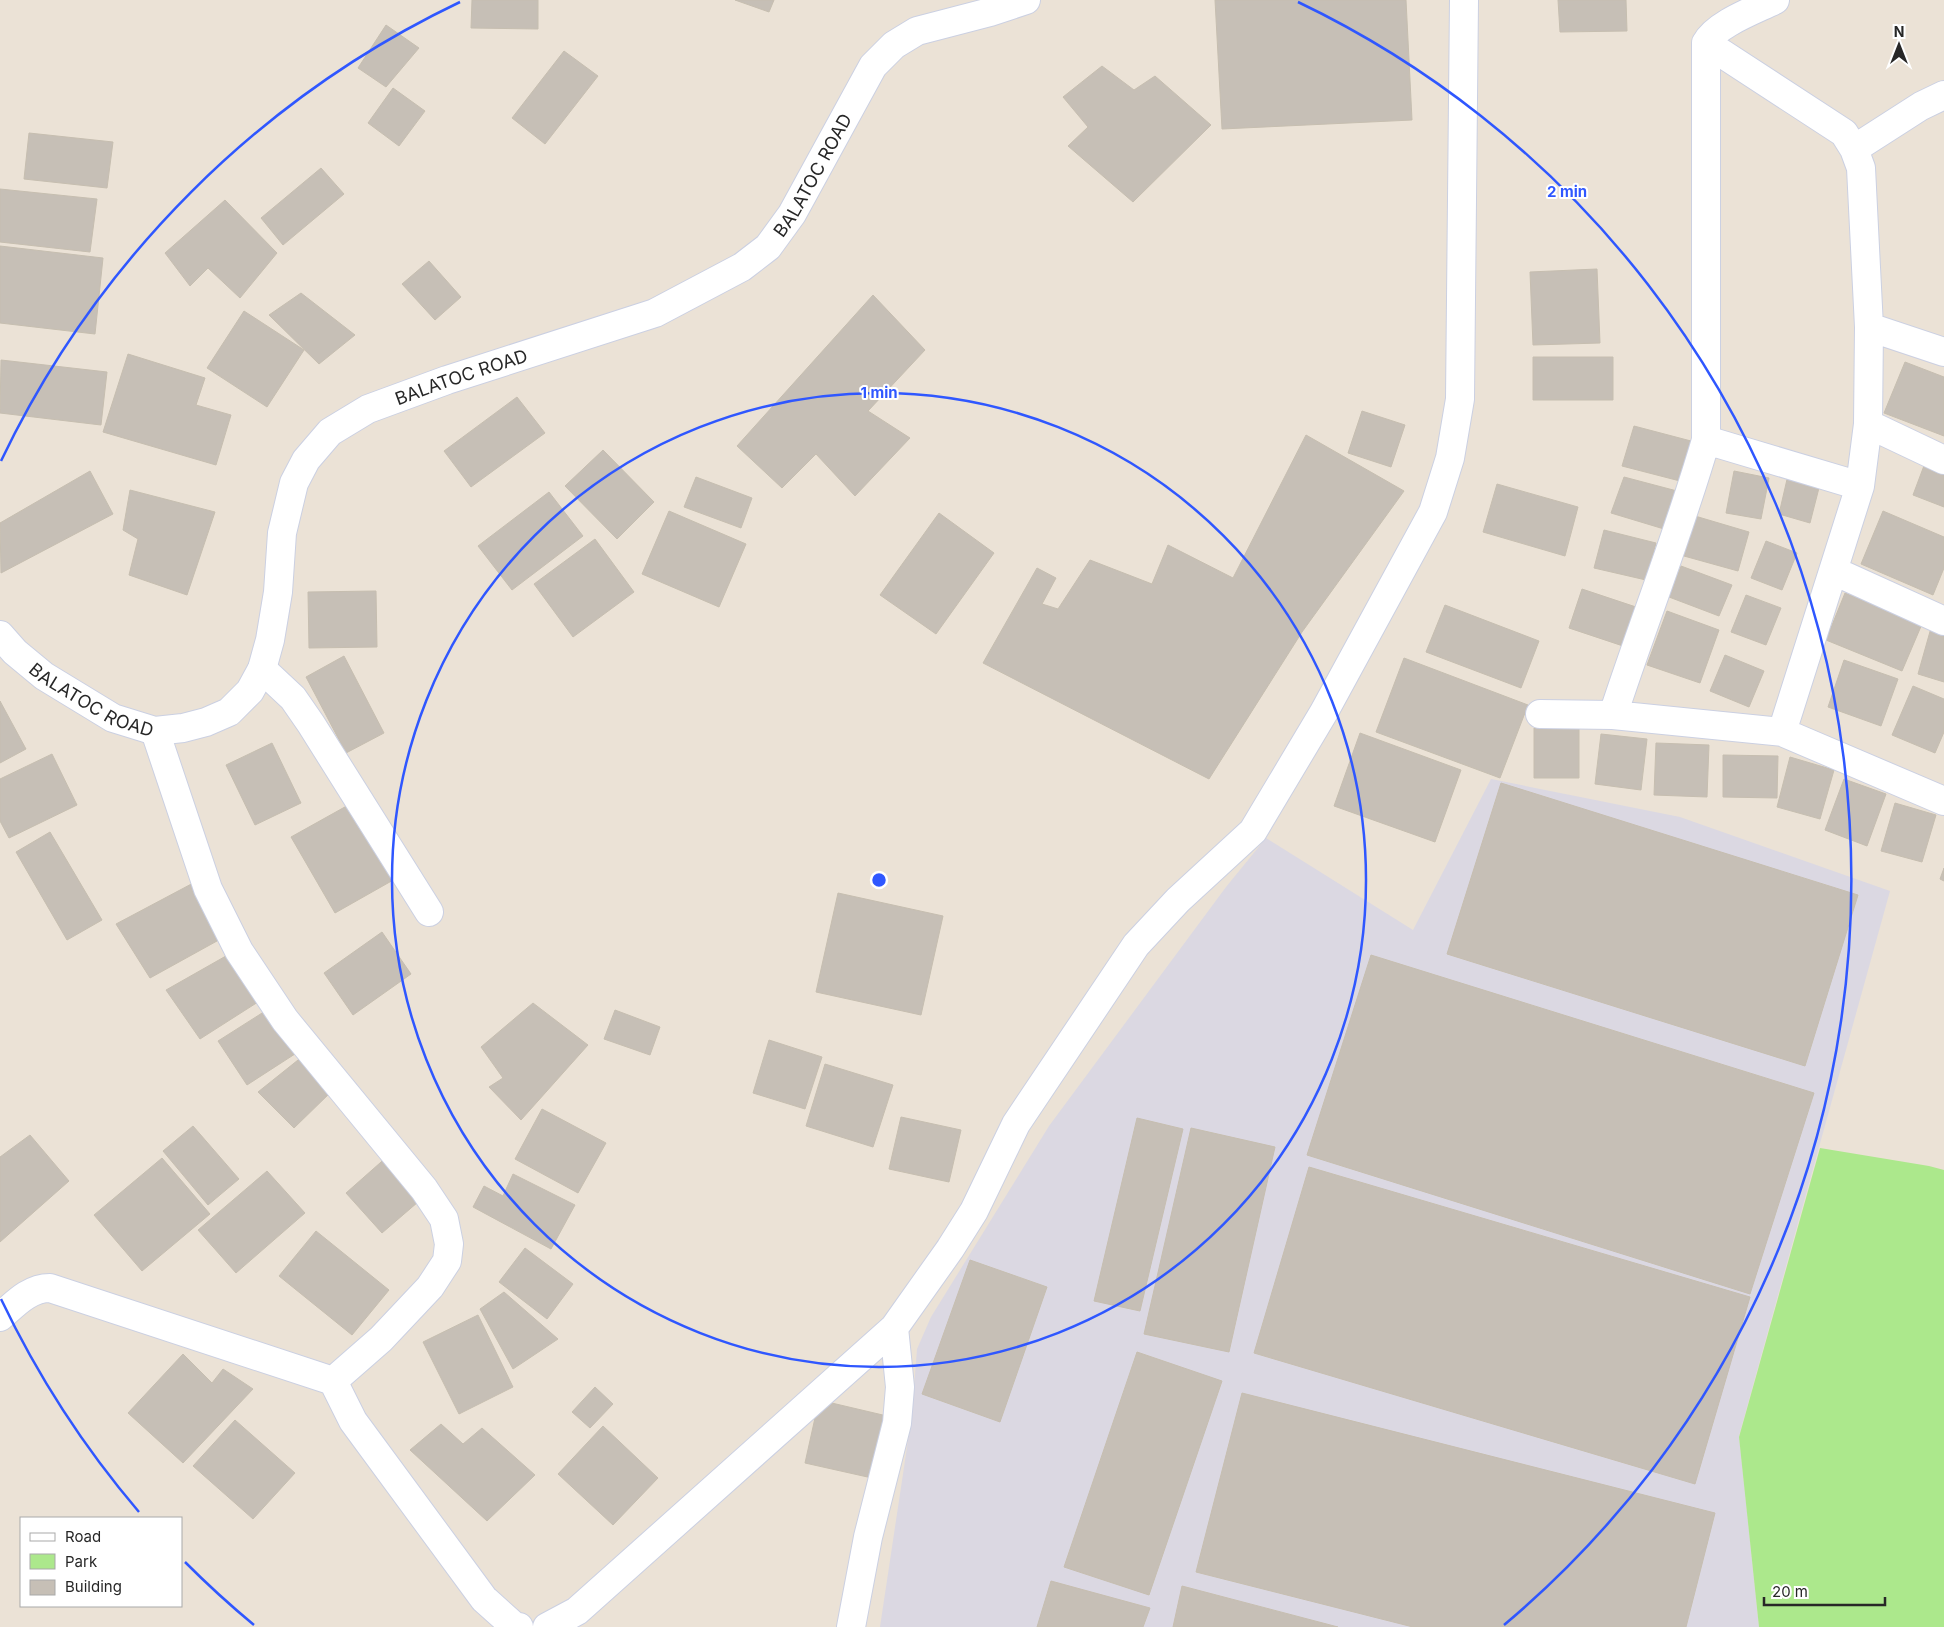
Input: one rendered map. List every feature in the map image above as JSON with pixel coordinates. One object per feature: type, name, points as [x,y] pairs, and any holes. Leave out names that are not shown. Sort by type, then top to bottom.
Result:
[{"type":"street","name":"BALATOC ROAD","points":[[0,635],[15,652],[44,676],[113,718],[156,731],[183,728],[206,722],[229,712],[250,692],[262,669],[270,640],[278,592],[282,533],[292,490],[306,460],[330,432],[368,409],[429,386],[655,313],[742,268],[768,247],[780,232],[792,214],[874,66],[894,45],[917,31],[990,12],[1026,0]]},
{"type":"street","points":[[547,1627],[577,1612],[894,1328],[950,1249],[974,1211],[1016,1124],[1136,944],[1178,900],[1253,831],[1324,712],[1433,512],[1450,458],[1460,399],[1464,0]]},
{"type":"street","points":[[1613,715],[1706,440],[1706,43],[1710,35],[1720,26],[1775,0]]},
{"type":"street","points":[[1706,43],[1844,133],[1854,149],[1861,168],[1869,327],[1868,424],[1860,486],[1782,732]]},
{"type":"street","points":[[1854,149],[1921,106],[1944,94]]},
{"type":"street","points":[[1869,327],[1944,352]]},
{"type":"street","points":[[1868,424],[1944,460]]},
{"type":"street","points":[[1706,440],[1860,486]]},
{"type":"street","points":[[1834,571],[1944,621]]},
{"type":"street","points":[[262,669],[293,698],[311,724],[429,912]]},
{"type":"street","points":[[1540,714],[1613,715],[1782,732],[1944,801]]},
{"type":"street","points":[[156,731],[208,889],[239,951],[285,1020],[424,1189],[444,1219],[449,1244],[447,1261],[430,1287],[381,1339],[333,1381]]},
{"type":"street","points":[[0,1316],[29,1293],[38,1288],[50,1288],[333,1381],[353,1421],[484,1599],[514,1626],[519,1627]]},
{"type":"street","points":[[851,1627],[868,1538],[898,1423],[900,1387],[894,1328]]},
{"type":"shaded area","points":[[1491,779],[1680,817],[1890,891],[1739,1436],[1759,1627],[880,1627],[912,1414],[917,1349],[931,1317],[1049,1126],[1226,887],[1266,838],[1413,930]]},
{"type":"green space","points":[[1820,1148],[1944,1170],[1944,1627],[1759,1627],[1739,1437]]},
{"type":"building","points":[[472,0],[538,0],[538,29],[471,28]]},
{"type":"building","points":[[735,0],[774,0],[769,12]]},
{"type":"building","points":[[1215,0],[1406,0],[1412,120],[1222,129]]},
{"type":"building","points":[[1558,0],[1626,0],[1627,31],[1560,32]]},
{"type":"building","points":[[386,25],[419,48],[386,87],[358,68]]},
{"type":"building","points":[[564,51],[598,76],[545,144],[512,118]]},
{"type":"building","points":[[1102,66],[1134,90],[1155,76],[1211,125],[1133,202],[1068,146],[1088,127],[1063,97]]},
{"type":"building","points":[[393,88],[425,111],[399,146],[368,123]]},
{"type":"building","points":[[29,133],[113,142],[107,188],[24,179]]},
{"type":"building","points":[[321,168],[344,194],[283,245],[261,218]]},
{"type":"building","points":[[0,189],[97,199],[90,252],[0,242]]},
{"type":"building","points":[[225,200],[277,253],[240,298],[208,268],[190,286],[165,253]]},
{"type":"building","points":[[0,246],[103,258],[95,334],[0,323]]},
{"type":"building","points":[[429,261],[461,297],[435,320],[402,284]]},
{"type":"building","points":[[1597,269],[1600,343],[1533,345],[1530,272]]},
{"type":"building","points":[[301,293],[355,335],[319,364],[269,315]]},
{"type":"building","points":[[873,295],[925,350],[868,411],[910,438],[855,496],[816,454],[782,488],[737,446]]},
{"type":"building","points":[[244,311],[304,350],[267,407],[207,368]]},
{"type":"building","points":[[128,354],[205,378],[196,405],[231,415],[216,465],[103,432]]},
{"type":"building","points":[[1533,357],[1613,357],[1613,400],[1533,400]]},
{"type":"building","points":[[1,360],[107,372],[101,425],[0,413]]},
{"type":"building","points":[[1905,362],[1944,377],[1944,436],[1884,413]]},
{"type":"building","points":[[517,397],[545,433],[471,487],[444,451]]},
{"type":"building","points":[[1362,411],[1405,425],[1391,467],[1348,453]]},
{"type":"building","points":[[1634,426],[1691,441],[1680,481],[1622,466]]},
{"type":"building","points":[[1306,435],[1404,491],[1302,632],[1209,779],[983,663],[1037,568],[1056,578],[1042,604],[1058,609],[1090,560],[1152,584],[1168,545],[1233,578]]},
{"type":"building","points":[[603,450],[654,502],[617,539],[565,486]]},
{"type":"building","points":[[1925,463],[1944,470],[1944,507],[1913,495]]},
{"type":"building","points":[[90,471],[113,514],[1,573],[0,523]]},
{"type":"building","points":[[1734,471],[1769,478],[1761,519],[1726,513]]},
{"type":"building","points":[[1788,475],[1820,484],[1810,523],[1779,514]]},
{"type":"building","points":[[696,477],[752,498],[741,528],[684,507]]},
{"type":"building","points":[[1624,477],[1677,491],[1664,529],[1611,513]]},
{"type":"building","points":[[1497,484],[1578,507],[1565,556],[1483,532]]},
{"type":"building","points":[[130,490],[215,512],[187,595],[129,575],[138,539],[123,530]]},
{"type":"building","points":[[549,492],[583,536],[512,590],[478,546]]},
{"type":"building","points":[[669,511],[746,544],[719,607],[642,574]]},
{"type":"building","points":[[1883,511],[1944,537],[1944,568],[1933,595],[1861,564]]},
{"type":"building","points":[[939,513],[994,553],[936,634],[880,595]]},
{"type":"building","points":[[1695,516],[1749,532],[1738,571],[1684,556]]},
{"type":"building","points":[[1604,530],[1656,543],[1646,580],[1594,568]]},
{"type":"building","points":[[595,539],[634,592],[573,637],[534,584]]},
{"type":"building","points":[[1766,541],[1797,553],[1782,590],[1751,578]]},
{"type":"building","points":[[1681,566],[1732,585],[1719,616],[1669,597]]},
{"type":"building","points":[[1582,589],[1636,607],[1623,646],[1569,628]]},
{"type":"building","points":[[376,591],[377,647],[309,648],[308,592]]},
{"type":"building","points":[[1845,593],[1922,624],[1902,671],[1826,640]]},
{"type":"building","points":[[1746,595],[1781,608],[1766,645],[1731,632]]},
{"type":"building","points":[[1445,605],[1539,641],[1521,688],[1426,652]]},
{"type":"building","points":[[1667,611],[1719,630],[1700,683],[1647,665]]},
{"type":"building","points":[[1931,628],[1944,632],[1944,682],[1918,674]]},
{"type":"building","points":[[1725,655],[1764,671],[1749,707],[1710,691]]},
{"type":"building","points":[[344,656],[384,733],[346,753],[306,677]]},
{"type":"building","points":[[1404,658],[1528,705],[1500,778],[1376,732]]},
{"type":"building","points":[[1844,660],[1898,679],[1881,726],[1828,707]]},
{"type":"building","points":[[1913,686],[1944,699],[1944,732],[1935,753],[1892,735]]},
{"type":"building","points":[[0,701],[26,749],[0,763]]},
{"type":"building","points":[[1534,728],[1579,728],[1579,778],[1534,778]]},
{"type":"building","points":[[1360,733],[1461,770],[1435,842],[1334,806]]},
{"type":"building","points":[[1601,734],[1647,739],[1641,790],[1595,784]]},
{"type":"building","points":[[272,743],[301,803],[255,825],[226,765]]},
{"type":"building","points":[[1656,743],[1709,745],[1707,797],[1654,795]]},
{"type":"building","points":[[52,754],[77,805],[9,838],[0,821],[0,779]]},
{"type":"building","points":[[1723,755],[1778,756],[1777,798],[1723,797]]},
{"type":"building","points":[[1790,757],[1834,770],[1820,819],[1777,807]]},
{"type":"building","points":[[1844,779],[1886,794],[1867,846],[1825,830]]},
{"type":"building","points":[[1501,783],[1858,895],[1805,1066],[1447,954]]},
{"type":"building","points":[[352,803],[395,879],[335,913],[291,837]]},
{"type":"building","points":[[1895,803],[1936,815],[1922,862],[1881,851]]},
{"type":"building","points":[[50,832],[102,920],[67,940],[16,852]]},
{"type":"building","points":[[1944,868],[1944,881],[1940,879]]},
{"type":"building","points":[[197,881],[226,936],[150,978],[116,924]]},
{"type":"building","points":[[838,893],[943,916],[921,1015],[816,992]]},
{"type":"building","points":[[382,932],[411,974],[353,1015],[324,973]]},
{"type":"building","points":[[233,952],[258,1002],[200,1039],[166,990]]},
{"type":"building","points":[[1371,955],[1814,1093],[1750,1294],[1307,1155]]},
{"type":"building","points":[[533,1003],[588,1045],[521,1120],[489,1087],[503,1078],[481,1047]]},
{"type":"building","points":[[270,1008],[298,1052],[247,1085],[218,1041]]},
{"type":"building","points":[[615,1010],[660,1027],[650,1055],[604,1039]]},
{"type":"building","points":[[769,1040],[822,1057],[805,1109],[753,1093]]},
{"type":"building","points":[[303,1056],[332,1091],[294,1128],[258,1092]]},
{"type":"building","points":[[825,1064],[893,1085],[873,1147],[806,1126]]},
{"type":"building","points":[[542,1109],[606,1143],[578,1193],[515,1159]]},
{"type":"building","points":[[901,1117],[961,1130],[949,1182],[889,1169]]},
{"type":"building","points":[[1137,1118],[1183,1129],[1140,1311],[1094,1301]]},
{"type":"building","points":[[193,1126],[239,1179],[208,1205],[163,1151]]},
{"type":"building","points":[[1191,1128],[1275,1147],[1229,1352],[1144,1334]]},
{"type":"building","points":[[30,1135],[69,1181],[0,1242],[0,1157]]},
{"type":"building","points":[[389,1155],[425,1196],[382,1233],[346,1193]]},
{"type":"building","points":[[162,1158],[210,1214],[142,1271],[94,1215]]},
{"type":"building","points":[[1309,1167],[1750,1297],[1695,1484],[1254,1353]]},
{"type":"building","points":[[267,1171],[305,1213],[236,1273],[198,1230]]},
{"type":"building","points":[[513,1174],[575,1205],[551,1249],[473,1207],[484,1186],[503,1196]]},
{"type":"building","points":[[316,1231],[389,1290],[352,1335],[279,1276]]},
{"type":"building","points":[[525,1248],[573,1284],[547,1319],[499,1282]]},
{"type":"building","points":[[970,1260],[1047,1287],[1000,1422],[922,1394]]},
{"type":"building","points":[[504,1292],[558,1339],[513,1369],[480,1309]]},
{"type":"building","points":[[478,1315],[513,1387],[459,1414],[423,1342]]},
{"type":"building","points":[[1137,1352],[1222,1381],[1149,1595],[1064,1567]]},
{"type":"building","points":[[183,1354],[212,1383],[223,1369],[253,1389],[183,1463],[128,1413]]},
{"type":"building","points":[[595,1387],[613,1404],[590,1428],[572,1412]]},
{"type":"building","points":[[1242,1393],[1715,1513],[1686,1627],[1413,1627],[1196,1572]]},
{"type":"building","points":[[819,1400],[887,1416],[872,1478],[805,1463]]},
{"type":"building","points":[[235,1420],[295,1473],[253,1519],[193,1466]]},
{"type":"building","points":[[441,1424],[463,1444],[482,1428],[535,1475],[487,1521],[410,1450]]},
{"type":"building","points":[[603,1426],[658,1478],[613,1525],[558,1474]]},
{"type":"building","points":[[1051,1581],[1150,1608],[1143,1627],[1037,1627]]},
{"type":"building","points":[[1182,1586],[1338,1627],[1173,1627]]}]
